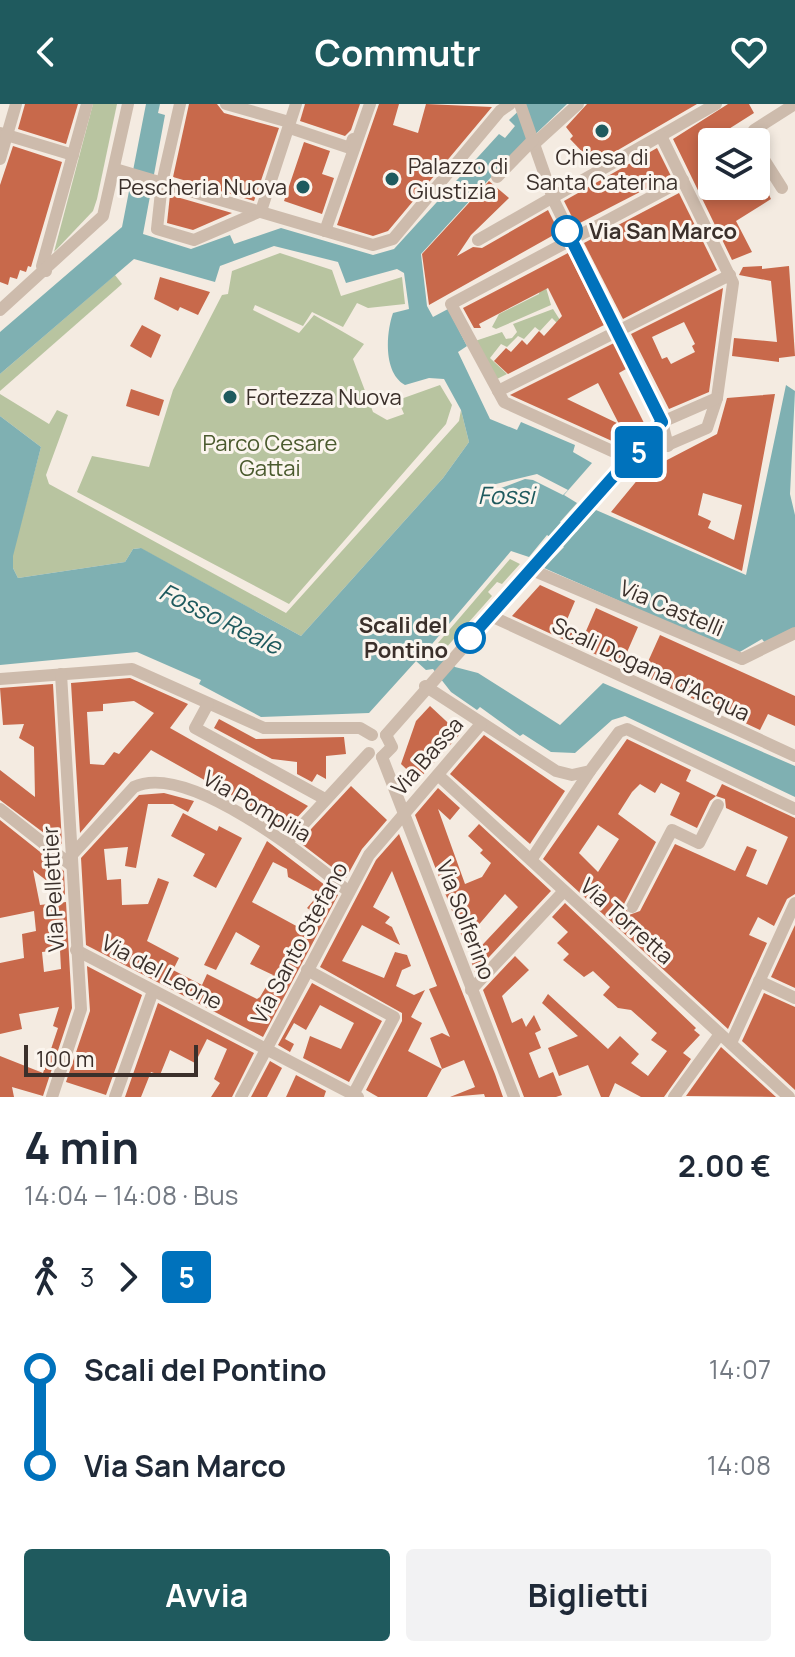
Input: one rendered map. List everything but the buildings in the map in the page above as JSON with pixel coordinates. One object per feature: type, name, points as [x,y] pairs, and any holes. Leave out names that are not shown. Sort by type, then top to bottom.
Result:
[{"type":"street","points":[[0,159],[4,134],[16,104]]},
{"type":"street","points":[[46,271],[42,266],[87,104]]},
{"type":"street","points":[[0,310],[101,219],[128,104]]},
{"type":"street","points":[[180,104],[158,181],[157,229],[194,240],[261,211],[296,104]]},
{"type":"street","points":[[226,104],[350,148],[354,136],[358,137]]},
{"type":"street","points":[[325,231],[370,104]]},
{"type":"street","points":[[497,177],[533,141],[578,104]]},
{"type":"street","points":[[757,128],[795,104]]},
{"type":"street","points":[[115,169],[373,245],[393,239],[500,111],[517,105],[552,196],[662,422],[668,446]]},
{"type":"street","points":[[478,240],[708,106]]},
{"type":"street","points":[[4,134],[73,155]]},
{"type":"street","points":[[661,136],[683,180],[730,275],[733,283],[717,398],[707,428],[632,460],[504,402],[451,304],[683,180]]},
{"type":"street","points":[[770,169],[782,188]]},
{"type":"street","points":[[498,391],[730,275]]},
{"type":"street","points":[[386,735],[425,686],[591,506],[662,422],[717,398]]},
{"type":"street","name":"Via Castelli","points":[[533,568],[742,659],[795,633]]},
{"type":"street","name":"Scali Dogana d'Acqua","points":[[491,616],[795,756]]},
{"type":"street","points":[[0,679],[132,669],[264,728],[360,728],[372,735],[386,735]]},
{"type":"street","name":"Via Pellettier","points":[[52,1097],[81,1009],[61,674]]},
{"type":"street","points":[[425,686],[552,770],[572,775],[590,771]]},
{"type":"street","points":[[208,704],[195,728],[325,799]]},
{"type":"street","name":"Via Bassa","points":[[403,815],[481,724]]},
{"type":"street","points":[[531,860],[619,732],[631,731],[795,809]]},
{"type":"street","points":[[372,735],[367,743],[376,755]]},
{"type":"street","points":[[288,841],[325,799],[376,755],[392,747],[386,735]]},
{"type":"street","name":"Via Solferino","points":[[376,755],[403,815],[514,1097]]},
{"type":"street","name":"Via Torretta","points":[[438,775],[789,1097]]},
{"type":"street","name":"Via Pompilia","points":[[71,861],[130,790],[152,782],[191,789],[288,841],[349,892]]},
{"type":"street","points":[[632,907],[672,830],[704,843],[718,805]]},
{"type":"street","points":[[0,809],[71,861]]},
{"type":"street","name":"Via Santo Stefano","points":[[241,1097],[369,855],[403,815]]},
{"type":"street","points":[[471,990],[564,891]]},
{"type":"street","points":[[674,1097],[725,1038],[759,981],[795,903]]},
{"type":"street","name":"Via del Leone","points":[[76,950],[266,1049],[336,1092],[356,1096]]},
{"type":"street","points":[[307,970],[394,1017],[356,1096]]},
{"type":"street","points":[[759,981],[795,998]]},
{"type":"street","points":[[115,1097],[153,991]]},
{"type":"green space","points":[[93,104],[117,104],[97,199],[93,211],[54,252]]},
{"type":"green space","name":"Parco Cesare Gattai","points":[[280,253],[332,270],[341,296],[402,277],[405,304],[368,308],[357,303],[343,327],[312,312],[303,326],[255,305],[253,310],[299,333],[314,315],[364,344],[353,359],[373,412],[387,420],[404,414],[398,400],[440,385],[452,405],[446,424],[289,604],[77,492],[92,456],[149,467],[173,390],[222,295],[228,294],[232,271]]},
{"type":"green space","points":[[115,275],[122,284],[0,391],[0,374]]},
{"type":"green space","points":[[545,284],[551,305],[496,329],[492,327],[499,314],[539,294],[540,287]]},
{"type":"green space","points":[[553,309],[560,320],[557,323],[552,318],[540,331],[535,327],[524,339],[518,336],[507,347],[501,344],[490,358],[507,374],[495,380],[475,341],[502,332],[506,339],[512,338],[517,332],[513,324]]},
{"type":"green space","points":[[0,394],[49,424],[57,410],[68,415],[46,475],[49,484],[286,613],[459,421],[461,410],[469,442],[443,478],[301,636],[140,548],[133,549],[125,562],[18,578],[12,556],[41,447],[0,416]]},
{"type":"green space","points":[[510,559],[520,564],[502,584],[497,582],[488,592],[492,596],[445,649],[438,643]]},
{"type":"water","name":"Fossi","points":[[146,104],[160,104],[158,113],[165,115],[143,234],[191,249],[230,235],[234,244],[281,228],[373,255],[394,249],[499,134],[505,138],[515,126],[509,120],[526,104],[567,104],[494,174],[421,254],[427,306],[433,317],[448,309],[467,346],[458,352],[490,419],[517,430],[521,422],[575,445],[573,452],[592,463],[564,495],[577,503],[560,522],[576,532],[596,510],[746,575],[786,385],[795,391],[790,494],[795,515],[795,628],[765,643],[762,639],[738,653],[544,568],[564,547],[547,535],[529,557],[511,551],[432,644],[455,667],[478,673],[560,725],[603,683],[795,766],[795,797],[625,716],[612,720],[575,753],[551,752],[523,734],[520,736],[480,707],[477,710],[451,692],[433,669],[426,670],[416,661],[369,713],[261,717],[199,684],[201,680],[137,652],[0,665],[0,416],[41,447],[13,556],[13,568],[18,578],[125,562],[133,549],[141,548],[301,636],[443,478],[469,442],[461,410],[444,379],[429,378],[405,385],[393,372],[388,341],[393,313],[409,309],[404,273],[397,269],[346,283],[338,262],[274,246],[220,266],[215,282],[134,259],[0,374],[0,332],[122,227]]},
{"type":"pier","points":[[537,474],[568,490],[563,495],[525,479],[493,491],[492,485]]},
{"type":"bus line","name":"5","points":[[470,638],[632,460],[662,422],[567,231]]},
{"type":"place","name":"Chiesa di Santa Caterina","points":[[602,131]]},
{"type":"place","name":"Palazzo di Giustizia","points":[[392,179]]},
{"type":"place","name":"Pescheria Nuova","points":[[303,187]]},
{"type":"place","name":"Via San Marco","points":[[567,231]]},
{"type":"place","name":"Fortezza Nuova","points":[[230,397]]},
{"type":"place","name":"Scali del Pontino","points":[[470,638]]},
{"type":"water label","name":"Fosso Reale","points":[[221,618]]}]
